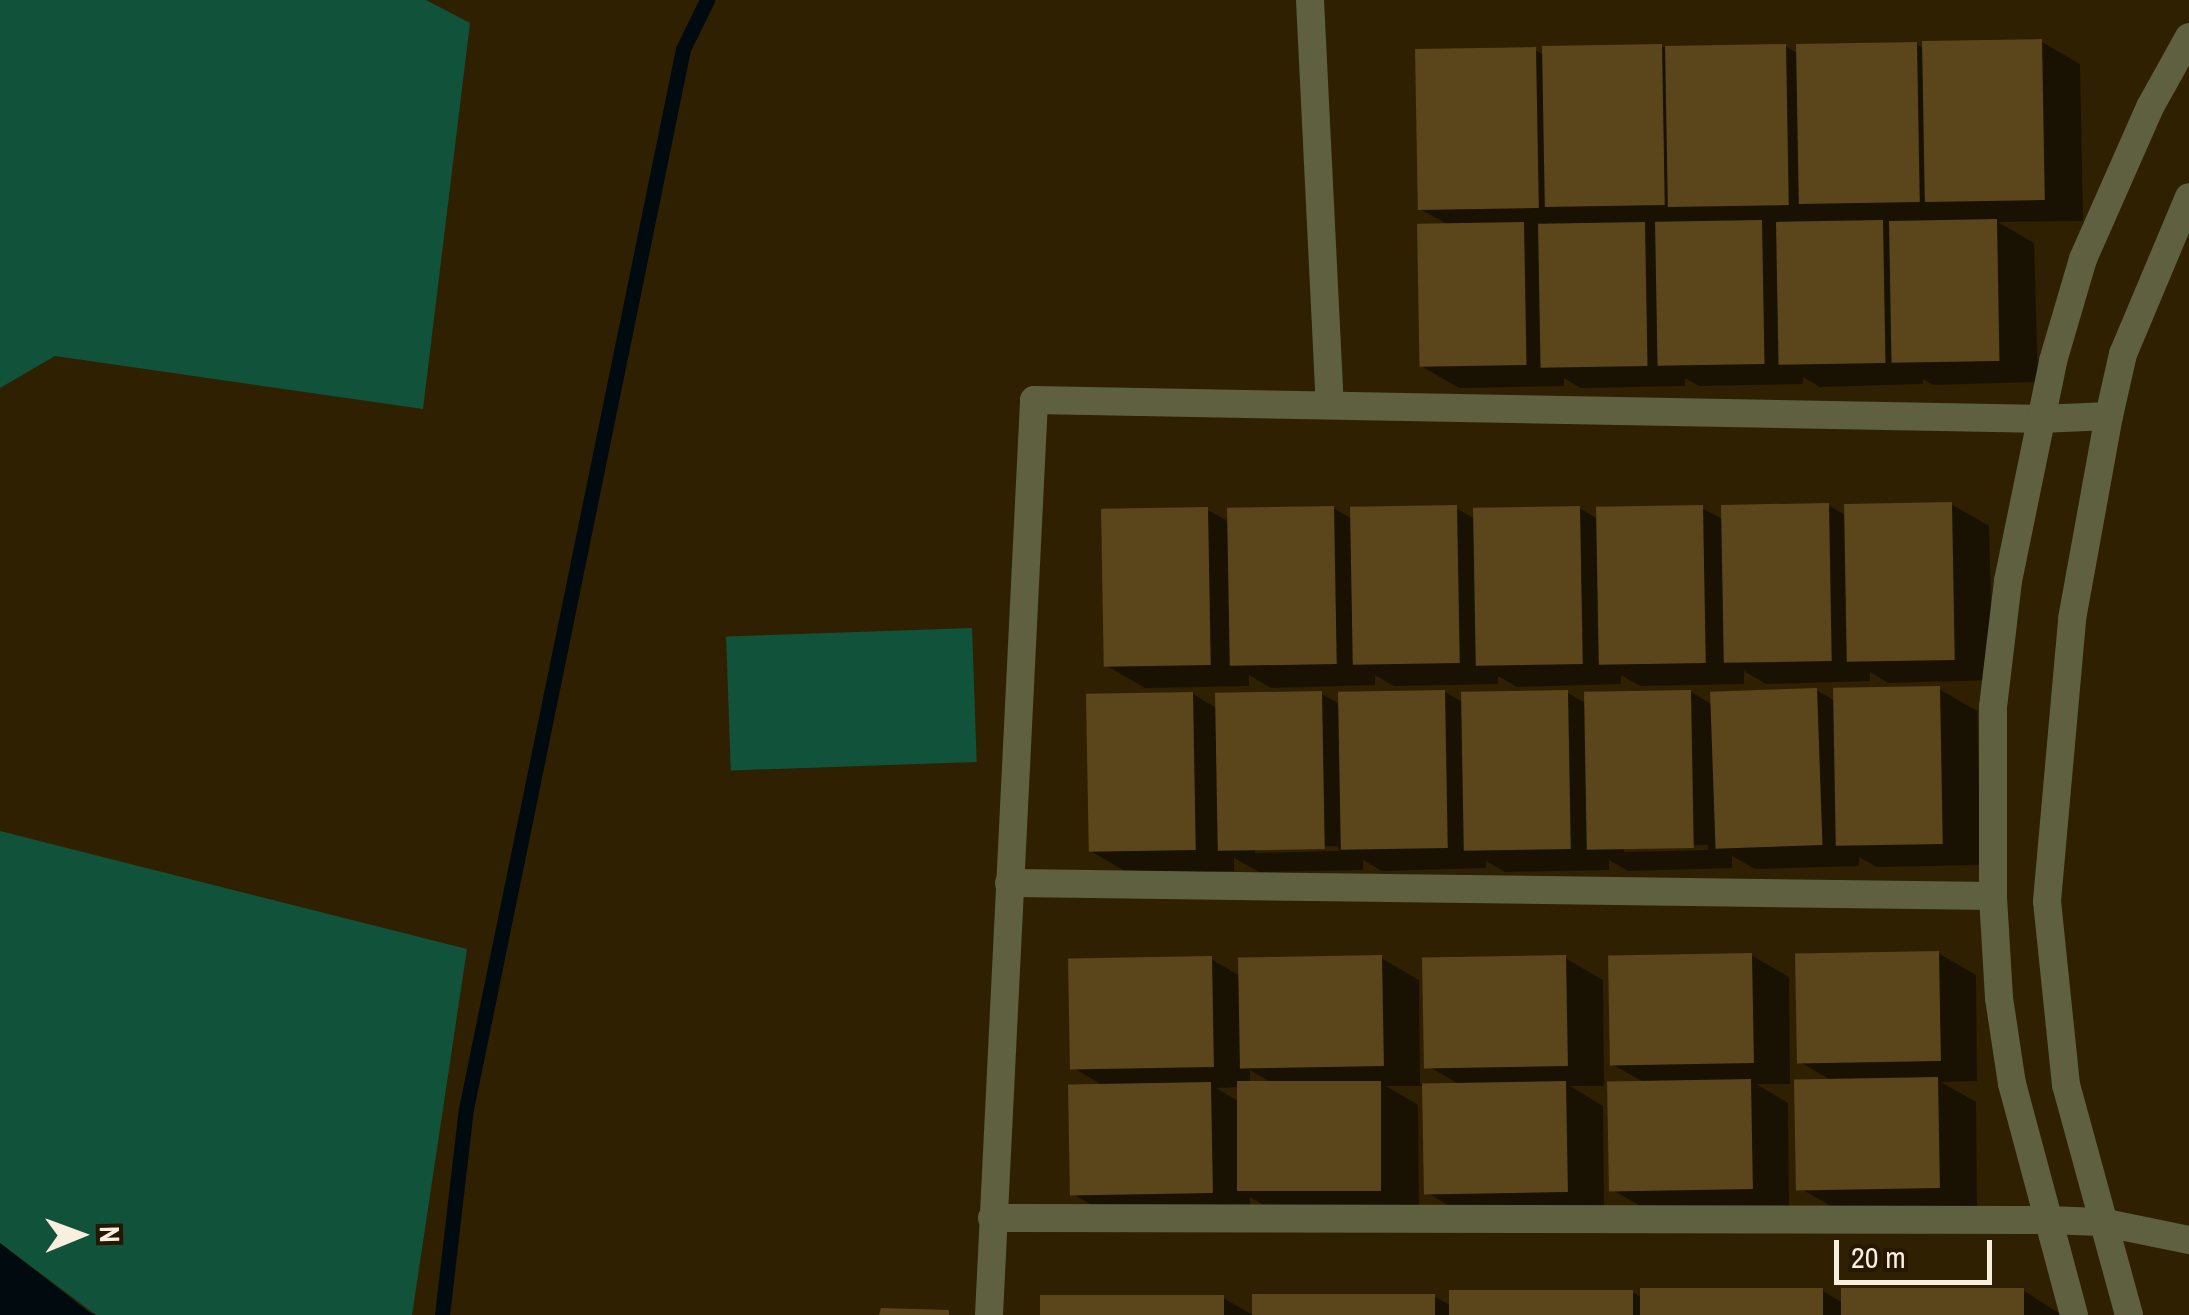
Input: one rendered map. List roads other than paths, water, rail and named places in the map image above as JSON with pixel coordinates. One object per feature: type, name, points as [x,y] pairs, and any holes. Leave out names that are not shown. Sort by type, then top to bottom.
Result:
[{"type":"street","points":[[1310,0],[1330,404]]},
{"type":"street","points":[[2074,1315],[2012,1084],[1999,998],[1993,896],[1993,708],[2008,581],[2040,419],[2083,259],[2150,107],[2189,37]]},
{"type":"street","points":[[2129,1315],[2066,1085],[2047,901],[2072,619],[2110,416],[2123,354],[2189,197]]},
{"type":"street","points":[[989,1315],[1034,400],[2040,419],[2110,416]]},
{"type":"street","points":[[1009,884],[1993,896]]},
{"type":"street","points":[[992,1218],[2047,1220],[2101,1222],[2189,1240]]},
{"type":"waterway","points":[[442,1315],[466,1109],[683,49],[707,0]]}]
